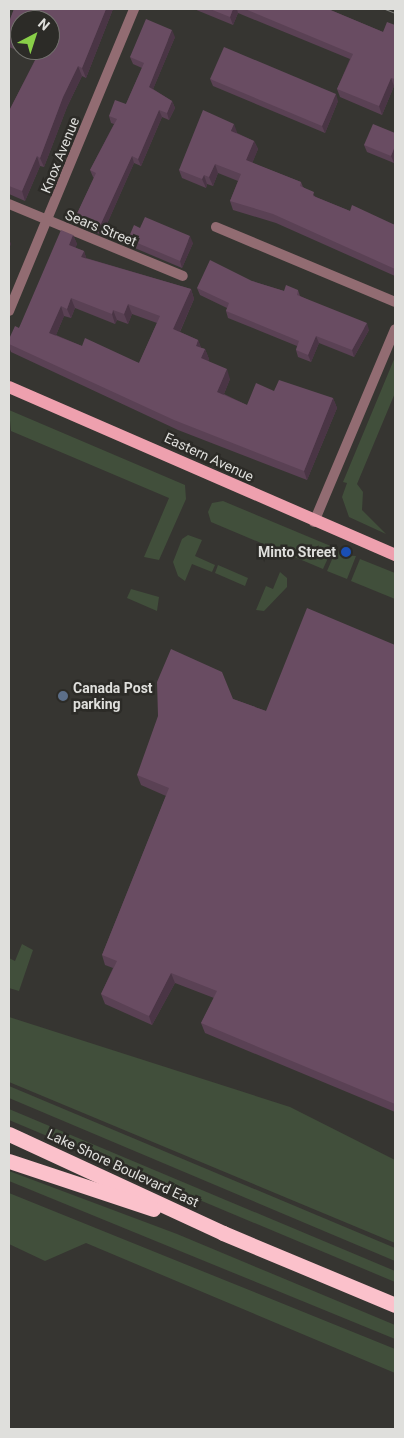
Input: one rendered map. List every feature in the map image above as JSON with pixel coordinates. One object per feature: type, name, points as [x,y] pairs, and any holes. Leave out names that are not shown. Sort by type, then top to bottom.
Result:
[{"type":"highway","name":"Lake Shore Boulevard East","points":[[9,1134],[223,1233],[395,1305]]},
{"type":"highway","name":"Lake Shore Boulevard East","points":[[9,1161],[223,1233]]},
{"type":"main road","name":"Eastern Avenue","points":[[9,387],[146,443],[314,522],[395,555]]},
{"type":"street","name":"Knox Avenue","points":[[9,310],[48,221],[134,9]]},
{"type":"street","name":"Sears Street","points":[[9,204],[183,276]]},
{"type":"street","points":[[216,227],[395,302]]},
{"type":"street","points":[[314,522],[395,329]]},
{"type":"green space","points":[[395,357],[395,393],[357,484],[363,492],[362,510],[386,534],[349,517],[342,497],[347,483],[343,482]]},
{"type":"green space","points":[[9,410],[185,485],[186,499],[159,560],[144,557],[169,498],[11,431]]},
{"type":"green space","points":[[223,501],[333,547],[323,569],[211,522],[208,512],[212,503]]},
{"type":"green space","points":[[188,535],[202,540],[195,556],[215,565],[212,572],[192,564],[185,581],[178,576],[173,562],[182,539]]},
{"type":"green space","points":[[337,548],[340,555],[356,556],[347,579],[327,571]]},
{"type":"green space","points":[[360,559],[395,573],[395,599],[351,581]]},
{"type":"green space","points":[[218,565],[248,578],[245,586],[215,573]]},
{"type":"green space","points":[[280,572],[287,578],[287,587],[264,611],[256,610],[266,586],[273,589]]},
{"type":"green space","points":[[131,589],[159,597],[157,611],[127,598]]},
{"type":"green space","points":[[22,944],[33,950],[19,991],[9,988],[9,958],[15,961]]},
{"type":"green space","points":[[9,1017],[290,1107],[395,1160],[395,1243],[9,1082]]},
{"type":"green space","points":[[9,1086],[395,1248],[395,1261],[9,1098]]},
{"type":"green space","points":[[9,1109],[395,1271],[395,1282],[9,1120]]},
{"type":"green space","points":[[9,1171],[177,1234],[395,1325],[395,1339],[9,1181]]},
{"type":"green space","points":[[9,1193],[395,1349],[395,1373],[86,1243],[45,1261],[9,1244]]},
{"type":"building","points":[[106,9],[82,68],[78,66],[63,97],[40,158],[37,156],[22,191],[9,186],[9,111],[35,60],[60,60],[60,10],[14,10]]},
{"type":"building","points":[[210,9],[233,9],[230,17]]},
{"type":"building","points":[[245,9],[328,9],[383,32],[387,22],[395,25],[395,79],[391,78],[379,106],[337,89],[353,54]]},
{"type":"building","points":[[10,19],[10,39],[9,39]]},
{"type":"building","points":[[146,19],[172,30],[149,87],[172,101],[167,113],[159,110],[138,159],[132,156],[99,228],[75,218],[96,173],[90,170],[117,119],[109,116],[115,100],[126,104],[144,63],[130,57]]},
{"type":"building","points":[[224,47],[336,94],[322,126],[210,79]]},
{"type":"building","points":[[203,110],[234,124],[231,131],[254,141],[246,160],[301,182],[300,186],[314,192],[313,196],[350,211],[352,205],[395,225],[395,269],[273,214],[230,201],[241,174],[215,164],[209,177],[204,175],[202,179],[179,170]]},
{"type":"building","points":[[373,124],[395,133],[395,146],[391,156],[364,145]]},
{"type":"building","points":[[145,217],[190,236],[180,261],[128,239],[134,225],[140,228]]},
{"type":"building","points":[[61,230],[73,235],[69,245],[84,251],[81,257],[191,289],[173,329],[198,340],[196,346],[205,349],[201,358],[227,369],[217,392],[247,405],[256,383],[274,391],[279,380],[333,398],[304,471],[174,420],[9,344],[9,339],[15,326],[19,328]],"holes":[[[71,298],[112,314],[113,310],[124,314],[128,304],[160,316],[139,363],[85,338],[82,346],[49,333],[61,306],[67,309]]]},
{"type":"building","points":[[210,260],[252,281],[284,291],[286,285],[298,290],[297,295],[367,323],[352,350],[316,336],[308,355],[296,350],[299,341],[226,311],[229,303],[197,288]]},
{"type":"building","points":[[307,608],[395,645],[395,1104],[201,1023],[217,991],[171,973],[149,1016],[101,994],[117,961],[102,955],[169,788],[137,775],[158,716],[157,682],[171,649],[222,672],[233,699],[266,711]]},
{"type":"tram line","points":[[385,9],[395,13]]},
{"type":"place","name":"Minto Street","points":[[346,552]]},
{"type":"place","name":"Canada Post parking","points":[[63,696]]}]
